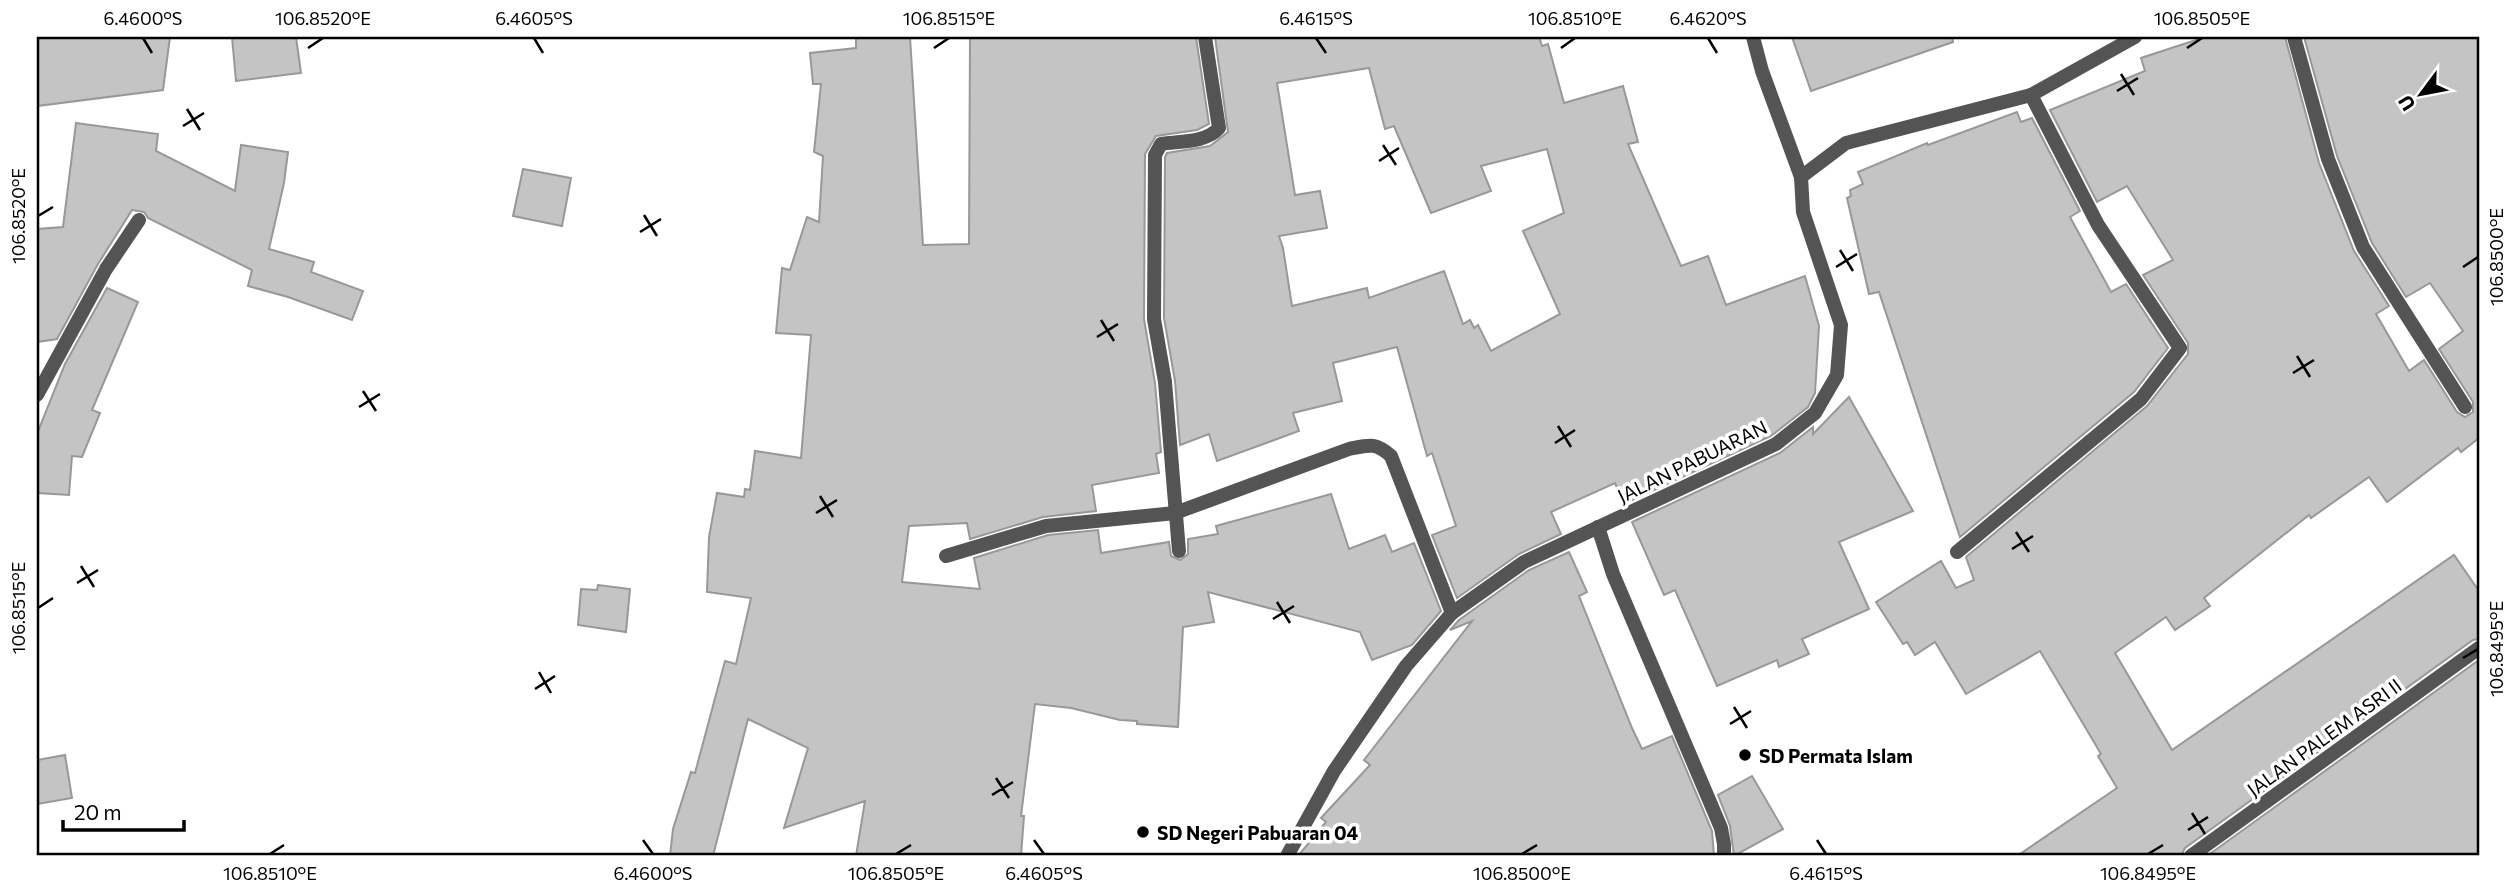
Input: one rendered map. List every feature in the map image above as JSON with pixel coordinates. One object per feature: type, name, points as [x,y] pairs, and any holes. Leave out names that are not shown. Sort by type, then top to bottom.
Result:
[{"type":"street","points":[[1179,551],[1165,382],[1154,319],[1155,155],[1161,144],[1202,138],[1213,134],[1219,128],[1205,37]]},
{"type":"street","name":"JALAN PABUARAN","points":[[1287,856],[1341,761],[1406,666],[1452,613],[1524,562],[1776,444],[1815,413],[1837,375],[1840,325],[1803,212],[1801,177],[1762,71],[1753,37]]},
{"type":"street","points":[[1801,177],[1846,144],[2031,95],[2135,37]]},
{"type":"street","points":[[2294,37],[2328,159],[2363,247],[2465,407]]},
{"type":"street","points":[[1957,552],[2141,399],[2180,348],[2098,225],[2031,95]]},
{"type":"street","points":[[37,395],[106,270],[139,220]]},
{"type":"street","points":[[946,556],[1046,526],[1175,513],[1349,449],[1368,445],[1380,447],[1391,456],[1452,613]]},
{"type":"street","points":[[1598,527],[1613,574],[1721,828],[1724,856]]},
{"type":"street","name":"JALAN PALEM ASRI II","points":[[2191,856],[2479,648]]},
{"type":"building","points":[[37,37],[170,37],[163,90],[37,106]]},
{"type":"building","points":[[232,37],[296,37],[301,73],[236,81]]},
{"type":"building","points":[[856,37],[910,37],[923,245],[969,244],[970,37],[1196,37],[1209,124],[1197,130],[1156,136],[1145,154],[1144,319],[1155,383],[1161,452],[1156,454],[1159,473],[1092,485],[1096,511],[1043,517],[970,539],[967,523],[909,526],[902,582],[980,589],[974,558],[1048,535],[1098,530],[1101,553],[1169,542],[1171,556],[1180,560],[1188,554],[1188,539],[1218,534],[1216,526],[1331,494],[1349,549],[1385,535],[1392,552],[1414,543],[1441,611],[1412,645],[1372,660],[1360,632],[1208,592],[1214,622],[1183,627],[1178,727],[1137,724],[1137,721],[1120,720],[1071,708],[1035,704],[1021,816],[1024,816],[1021,856],[856,856],[865,801],[784,828],[808,748],[748,719],[713,856],[670,856],[673,829],[691,772],[695,773],[725,661],[736,664],[751,598],[707,592],[709,537],[717,493],[744,497],[745,489],[750,490],[755,451],[801,458],[811,335],[776,333],[782,268],[790,270],[807,217],[819,222],[823,156],[814,152],[821,84],[813,84],[810,53],[856,48]]},
{"type":"building","points":[[1215,37],[1539,37],[1542,46],[1548,44],[1564,103],[1623,86],[1638,142],[1628,144],[1681,266],[1708,256],[1726,305],[1805,276],[1819,326],[1815,393],[1808,407],[1771,436],[1624,504],[1615,483],[1551,512],[1561,534],[1519,554],[1457,598],[1432,535],[1456,526],[1432,453],[1427,456],[1397,347],[1333,363],[1342,401],[1293,413],[1299,431],[1217,461],[1209,434],[1180,445],[1175,381],[1164,318],[1165,157],[1167,153],[1210,146],[1228,132]],"holes":[[[1369,68],[1385,129],[1394,126],[1431,213],[1491,191],[1481,166],[1547,149],[1564,213],[1523,231],[1560,314],[1491,351],[1478,325],[1474,328],[1470,320],[1463,324],[1444,271],[1369,298],[1367,288],[1292,306],[1279,236],[1327,228],[1320,191],[1295,195],[1277,83]]]},
{"type":"building","points":[[1792,37],[1952,37],[1953,42],[1811,91]]},
{"type":"building","points":[[2205,37],[2285,37],[2319,163],[2354,251],[2389,306],[2376,314],[2409,371],[2424,360],[2457,412],[2465,417],[2473,412],[2473,402],[2439,349],[2463,331],[2430,283],[2406,297],[2372,243],[2337,156],[2304,37],[2479,37],[2479,438],[2461,452],[2458,448],[2387,502],[2369,477],[2311,518],[2309,515],[2204,598],[2210,606],[2175,630],[2166,617],[2115,653],[2172,750],[2454,555],[2479,591],[2479,639],[2473,640],[2185,848],[2181,856],[2017,856],[2117,788],[2098,756],[2101,754],[2040,651],[1966,694],[1935,642],[1915,655],[1907,642],[1903,644],[1876,602],[1941,561],[1956,588],[1974,580],[1966,557],[2147,406],[2188,354],[2188,343],[2143,275],[2173,260],[2127,186],[2097,202],[2050,110],[2145,71],[2141,58]]},
{"type":"building","points":[[2017,112],[2021,122],[2032,118],[2080,211],[2070,217],[2111,292],[2126,284],[2168,348],[2134,392],[1960,537],[1879,292],[1869,294],[1847,198],[1851,196],[1850,190],[1863,184],[1858,172],[1927,143],[1928,145]]},
{"type":"building","points":[[76,123],[158,134],[156,151],[235,191],[241,145],[288,152],[269,249],[314,262],[311,272],[363,291],[352,320],[248,286],[252,270],[148,218],[144,212],[132,210],[98,264],[57,339],[37,342],[37,229],[63,227]]},
{"type":"building","points":[[523,169],[571,178],[562,226],[513,216]]},
{"type":"building","points":[[107,288],[138,302],[92,410],[100,413],[82,457],[72,456],[69,495],[37,493],[37,434],[65,364]]},
{"type":"building","points":[[1849,397],[1913,511],[1839,542],[1869,609],[1802,639],[1809,654],[1779,667],[1777,660],[1717,686],[1675,590],[1664,595],[1632,522],[1780,453],[1813,427],[1813,434]]},
{"type":"building","points":[[1569,552],[1587,592],[1579,596],[1642,749],[1672,736],[1712,831],[1714,856],[1298,856],[1326,822],[1321,818],[1370,765],[1364,760],[1472,621],[1450,630],[1459,620],[1529,570]]},
{"type":"building","points":[[598,585],[630,589],[626,632],[578,625],[581,589],[597,590]]},
{"type":"building","points":[[2479,660],[2479,856],[2207,856]]},
{"type":"building","points":[[65,755],[72,798],[37,804],[37,760]]},
{"type":"building","points":[[1752,776],[1783,829],[1734,856],[1730,826],[1718,795]]},
{"type":"place","name":"SD Permata Islam","points":[[1745,755]]},
{"type":"place","name":"SD Negeri Pabuaran 04","points":[[1143,832]]}]
